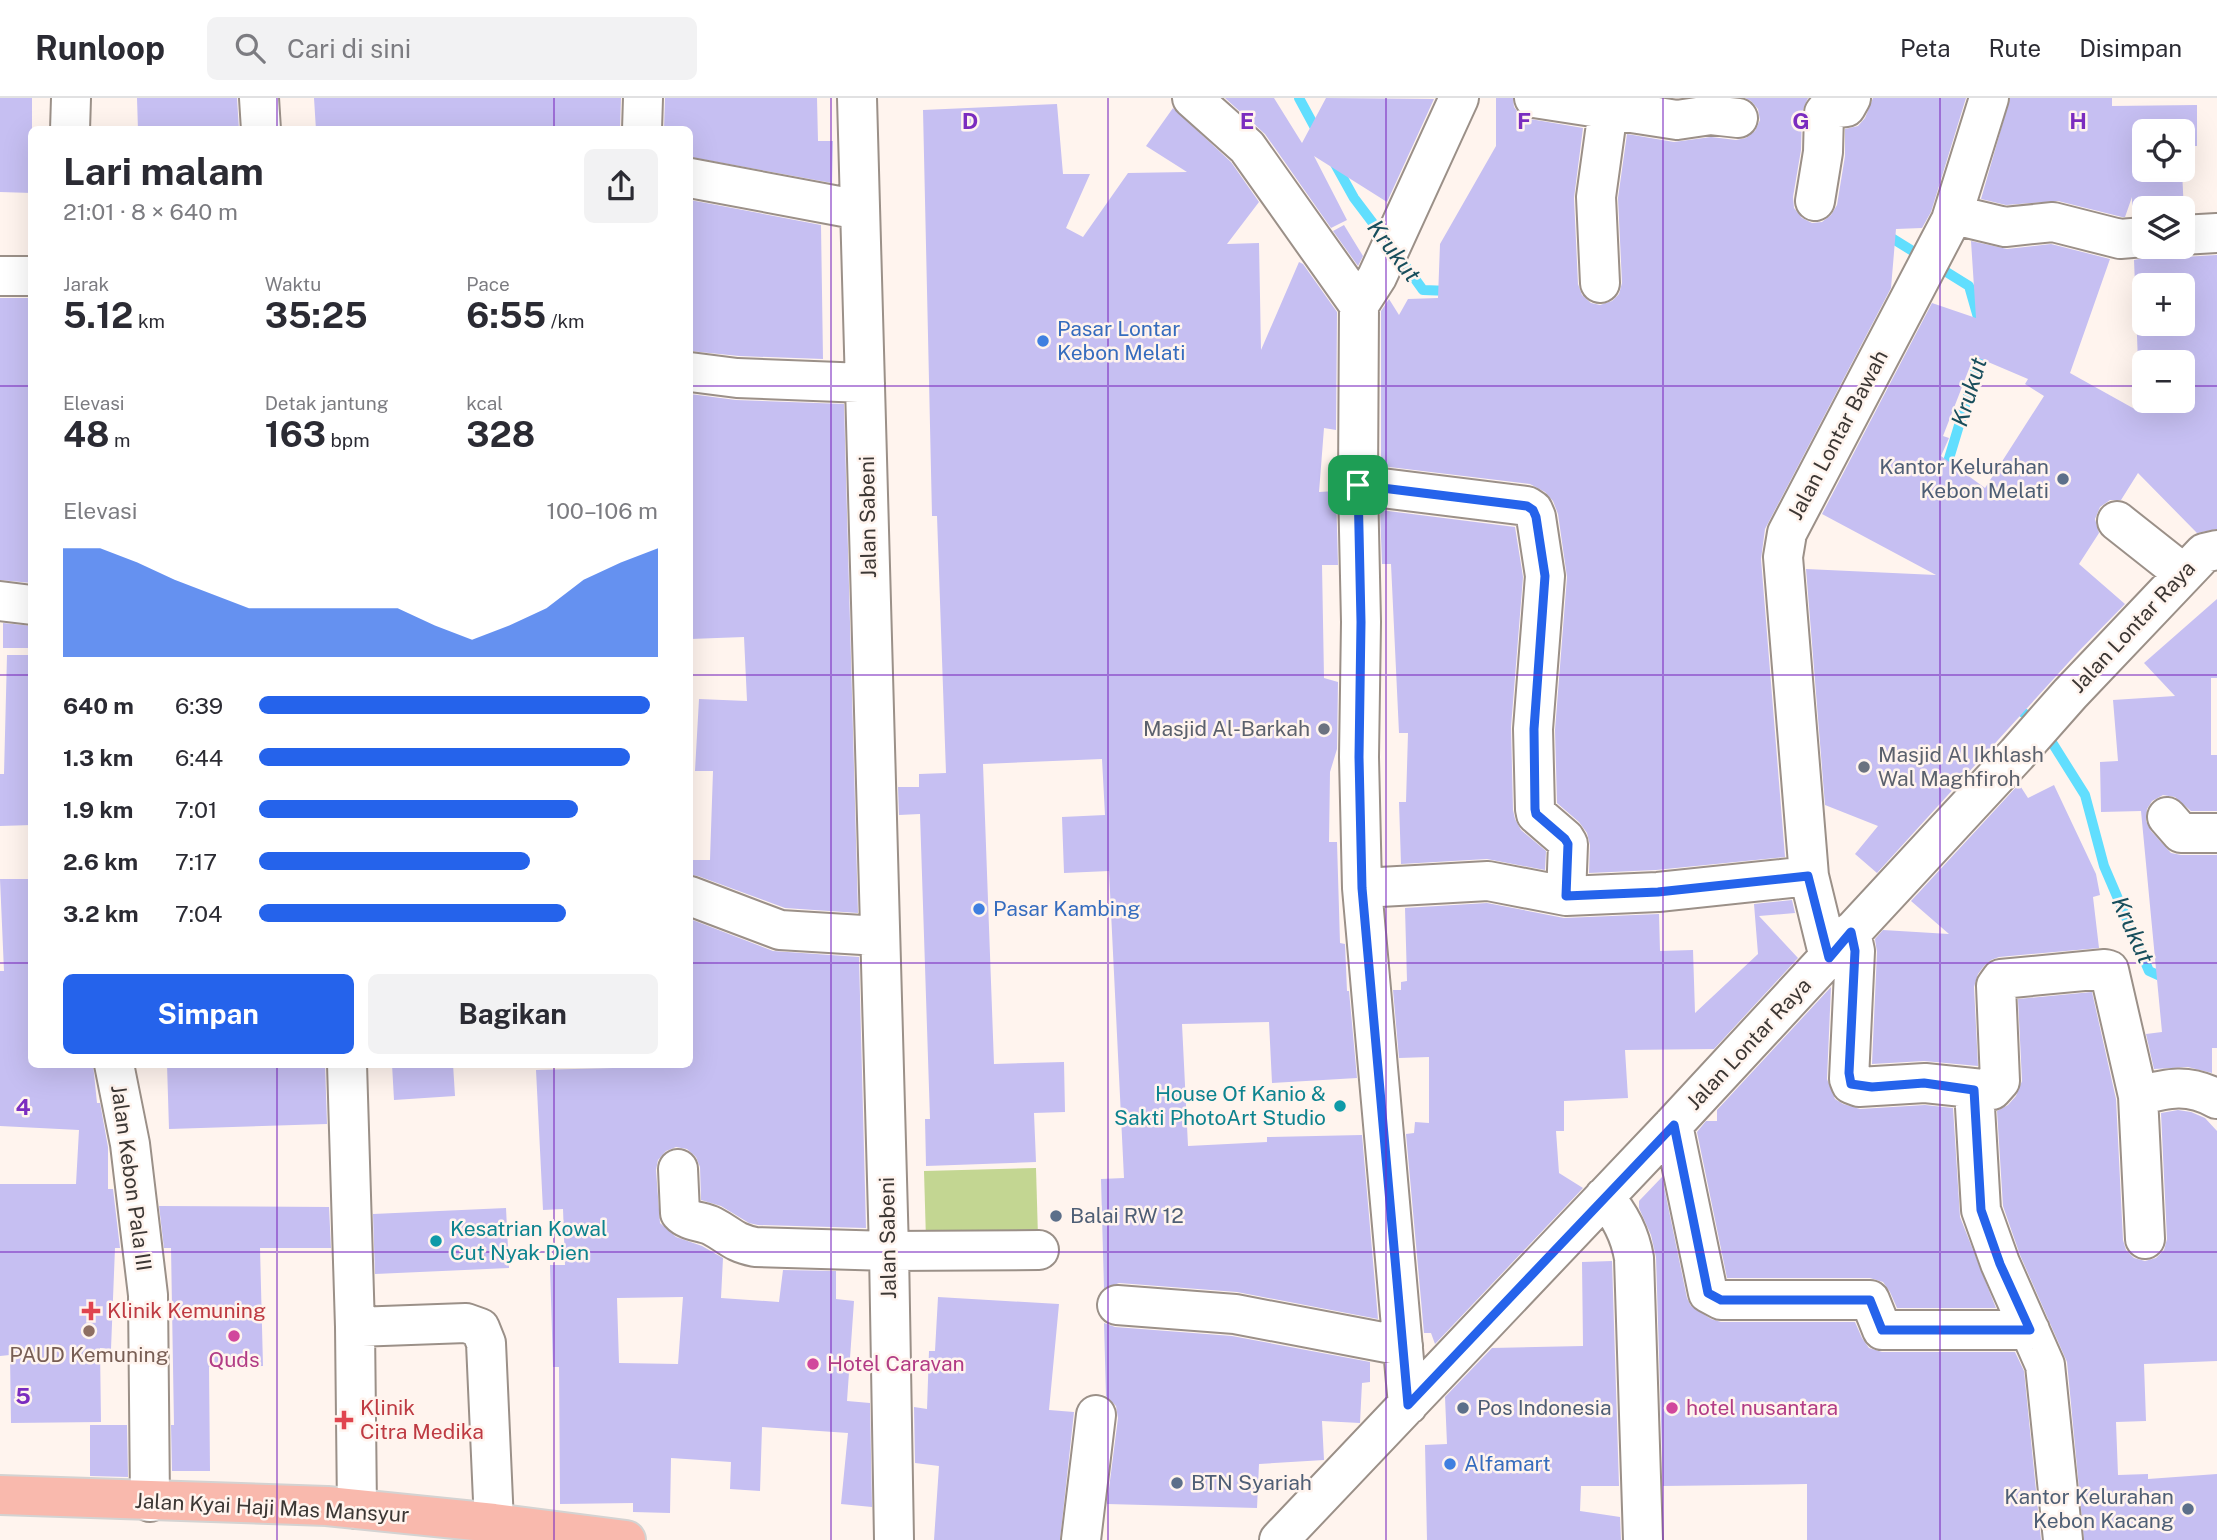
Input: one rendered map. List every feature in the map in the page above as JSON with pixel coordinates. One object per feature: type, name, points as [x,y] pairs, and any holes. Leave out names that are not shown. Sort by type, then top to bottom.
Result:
[{"type":"main road","name":"Jalan Kyai Haji Mas Mansyur","points":[[0,1495],[357,1508],[626,1540]]},
{"type":"street","points":[[70,126],[71,98]]},
{"type":"street","points":[[259,98],[261,126]]},
{"type":"street","points":[[642,126],[643,98]]},
{"type":"street","name":"Jalan Sabeni","points":[[857,98],[889,1251],[894,1540]]},
{"type":"street","points":[[1192,98],[1247,147],[1368,291]]},
{"type":"street","points":[[1408,1405],[1362,888],[1358,485],[1368,291],[1459,98]]},
{"type":"street","points":[[1534,98],[1610,104],[1676,120],[1712,115],[1738,119]]},
{"type":"street","points":[[1815,201],[1823,152],[1824,113],[1827,109],[1846,107],[1851,98]]},
{"type":"street","name":"Jalan Lontar Bawah","points":[[1974,1090],[1924,1083],[1872,1087],[1851,1084],[1849,1073],[1855,951],[1840,945],[1808,876],[1783,557],[1787,534],[1937,248],[1989,98]]},
{"type":"street","points":[[1600,283],[1596,197],[1610,104]]},
{"type":"street","points":[[693,179],[860,210]]},
{"type":"street","points":[[1937,248],[1959,216],[2005,227],[2053,222],[2120,239],[2132,238]]},
{"type":"street","points":[[2195,234],[2217,233]]},
{"type":"street","points":[[0,276],[28,276]]},
{"type":"street","points":[[693,372],[737,378],[865,383]]},
{"type":"street","points":[[1358,485],[1527,506],[1533,510],[1545,576],[1534,729],[1535,809],[1536,814],[1568,844],[1566,896]]},
{"type":"street","points":[[2117,522],[2184,574]]},
{"type":"street","name":"Jalan Lontar Raya","points":[[1279,1540],[1674,1125],[2070,694],[2204,553],[2217,550]]},
{"type":"street","points":[[0,601],[28,604]]},
{"type":"street","points":[[2166,817],[2181,833],[2217,833]]},
{"type":"street","points":[[1362,888],[1488,881],[1566,896],[1658,892],[1808,876]]},
{"type":"street","points":[[693,897],[780,930],[879,936]]},
{"type":"street","points":[[2063,1540],[2045,1365],[2000,1264],[1981,1210],[1974,1090],[1992,1090],[2000,1082],[1997,982],[2001,979],[2105,969],[2109,971],[2138,1096],[2145,1239]]},
{"type":"street","name":"Jalan Kebon Pala III","points":[[115,1068],[130,1144],[148,1295],[150,1502]]},
{"type":"street","points":[[347,1068],[357,1508]]},
{"type":"street","points":[[2138,1096],[2170,1087],[2198,1090],[2217,1099]]},
{"type":"street","points":[[1674,1125],[1708,1293],[1714,1297],[1721,1300],[1870,1300],[1882,1330],[2030,1330]]},
{"type":"street","points":[[678,1169],[680,1213],[683,1217],[712,1226],[736,1242],[755,1247],[889,1251],[1039,1250]]},
{"type":"street","points":[[1604,1197],[1618,1213],[1631,1243],[1634,1258],[1643,1540]]},
{"type":"street","points":[[1117,1305],[1235,1314],[1403,1346]]},
{"type":"street","points":[[355,1327],[466,1323],[480,1328],[486,1343],[494,1523]]},
{"type":"street","points":[[1081,1540],[1096,1415]]},
{"type":"green space","points":[[1036,1168],[1038,1237],[926,1240],[924,1171]]},
{"type":"building","points":[[0,98],[32,98],[32,126],[28,126],[28,193],[0,192]]},
{"type":"building","points":[[137,98],[237,98],[239,126],[138,126]]},
{"type":"building","points":[[314,98],[621,98],[620,126],[316,126]]},
{"type":"building","points":[[665,98],[817,98],[818,141],[833,141],[832,183],[693,158],[693,126],[664,126]]},
{"type":"building","points":[[1225,98],[1274,98],[1302,143],[1326,98],[1434,99],[1387,202],[1314,156],[1347,220],[1331,228],[1265,134]]},
{"type":"building","points":[[1496,98],[1513,98],[1514,107],[1520,115],[1530,119],[1583,128],[1574,198],[1578,284],[1582,295],[1591,303],[1600,305],[1612,301],[1619,294],[1622,283],[1618,198],[1627,134],[1674,142],[1711,137],[1736,140],[1746,138],[1755,131],[1760,120],[1758,109],[1745,98],[1808,98],[1802,112],[1801,150],[1793,197],[1794,208],[1802,218],[1812,223],[1822,222],[1831,215],[1837,205],[1845,156],[1845,129],[1858,126],[1865,118],[1873,98],[1966,98],[1931,212],[1922,228],[1896,229],[1891,288],[1765,529],[1761,559],[1785,857],[1656,870],[1589,873],[1590,845],[1587,833],[1579,822],[1557,803],[1555,730],[1567,577],[1558,514],[1553,501],[1545,492],[1530,484],[1381,466],[1381,311],[1389,299],[1399,315],[1408,299],[1438,298],[1440,244],[1496,146]]},
{"type":"building","points":[[2010,98],[2112,98],[2112,106],[2197,105],[2197,146],[2195,119],[2132,119],[2132,182],[2183,182],[2183,196],[2132,196],[2125,217],[2058,201],[2006,205],[1981,199]]},
{"type":"building","points":[[1057,104],[1063,174],[1090,174],[1066,228],[1083,237],[1128,173],[1187,172],[1146,146],[1173,108],[1231,162],[1259,202],[1227,244],[1259,243],[1261,350],[1299,262],[1337,312],[1336,430],[1324,428],[1319,492],[1336,491],[1338,565],[1322,565],[1324,678],[1338,682],[1337,749],[1330,772],[1329,842],[1337,842],[1340,943],[1345,944],[1347,991],[1357,1078],[1272,1083],[1269,1022],[1182,1024],[1188,1146],[1267,1142],[1267,1137],[1362,1135],[1378,1319],[1237,1292],[1119,1283],[1104,1289],[1101,1179],[1124,1178],[1109,871],[1064,873],[1062,817],[1105,815],[1102,759],[983,764],[994,1064],[1064,1062],[1065,1112],[1034,1113],[1036,1162],[926,1166],[925,1119],[930,1119],[920,814],[899,815],[898,787],[919,787],[919,774],[946,773],[937,516],[932,516],[923,110]]},
{"type":"building","points":[[693,201],[821,225],[823,359],[693,351]]},
{"type":"building","points":[[1344,225],[1363,256],[1358,266],[1333,231]]},
{"type":"building","points":[[1971,241],[2007,249],[2051,244],[2110,259],[2070,373],[2132,408],[2132,413],[2195,413],[2195,350],[2138,350],[2137,336],[2195,336],[2195,273],[2135,273],[2134,260],[2195,259],[2195,256],[2217,255],[2217,529],[2197,533],[2138,473],[2121,500],[2110,500],[2100,507],[2095,519],[2099,533],[2079,564],[2125,604],[1877,873],[1855,854],[1878,826],[1825,805],[1806,569],[1936,575],[1822,514],[1932,303],[1976,318]],"holes":[[[1974,356],[2028,379],[2025,384],[2044,396],[1985,488],[1941,456],[1949,438],[1943,436]]]},
{"type":"building","points":[[0,298],[28,298],[28,583],[0,580]]},
{"type":"building","points":[[693,394],[736,400],[844,404],[858,913],[785,908],[693,875],[693,860],[710,860],[713,771],[695,771],[699,699],[747,701],[744,637],[693,639]]},
{"type":"building","points":[[1380,510],[1515,527],[1523,577],[1511,727],[1513,810],[1521,830],[1546,851],[1545,870],[1487,859],[1401,864],[1399,802],[1406,802],[1408,733],[1399,733],[1391,564],[1382,564]]},
{"type":"building","points":[[2217,599],[2217,678],[2211,678],[2211,755],[2217,755],[2217,811],[2191,811],[2175,797],[2163,795],[2152,801],[2147,809],[2146,821],[2151,831],[2171,853],[2217,855],[2217,1048],[2212,1048],[2212,1073],[2188,1067],[2154,1069],[2146,1034],[2162,1032],[2141,811],[2101,812],[2100,762],[2118,761],[2113,700],[2175,696],[2144,663]]},
{"type":"building","points":[[3,623],[28,626],[28,648],[3,648]]},
{"type":"building","points":[[7,655],[28,655],[28,825],[0,826],[0,774],[4,774]]},
{"type":"building","points":[[2019,784],[2028,798],[2054,785],[2096,874],[2100,895],[2093,897],[2099,948],[1999,957],[1984,966],[1974,987],[1978,1066],[1924,1061],[1872,1064],[1877,952],[1875,939],[1883,930],[1949,934],[1911,901]]},
{"type":"building","points":[[0,879],[28,879],[28,1068],[93,1068],[97,1103],[100,1103],[108,1147],[108,1189],[113,1189],[120,1248],[115,1248],[111,1349],[100,1348],[101,1422],[11,1423],[10,1355],[0,1356],[0,1184],[76,1184],[79,1130],[0,1126],[0,971],[4,971]]},
{"type":"building","points":[[1792,900],[1795,913],[1759,916],[1798,958],[1714,1049],[1625,1050],[1628,1098],[1564,1101],[1564,1131],[1556,1131],[1559,1173],[1583,1188],[1435,1344],[1431,1333],[1424,1333],[1406,1134],[1414,1133],[1415,1122],[1429,1123],[1429,1057],[1399,1058],[1393,990],[1401,990],[1401,982],[1407,981],[1405,908],[1487,903],[1564,918],[1659,914],[1660,951],[1693,950],[1695,1013],[1758,954],[1754,904]]},
{"type":"building","points":[[693,920],[773,951],[859,957],[866,1228],[749,1223],[721,1206],[701,1200],[700,1167],[696,1157],[687,1149],[676,1147],[666,1151],[658,1160],[656,1170],[660,1223],[676,1237],[702,1246],[723,1258],[721,1298],[779,1302],[783,1270],[836,1271],[836,1299],[854,1301],[847,1401],[870,1403],[872,1507],[841,1504],[848,1433],[762,1427],[760,1491],[730,1489],[731,1462],[671,1458],[670,1513],[633,1512],[633,1503],[560,1504],[559,1367],[553,1367],[550,1265],[565,1265],[563,1209],[543,1210],[536,1070],[693,1068]],"holes":[[[683,1297],[678,1364],[619,1363],[617,1298]]]},
{"type":"building","points":[[1831,987],[1827,1079],[1835,1099],[1860,1109],[1925,1105],[1953,1108],[1960,1217],[1996,1308],[1897,1308],[1883,1282],[1870,1278],[1727,1278],[1697,1132],[1706,1121],[1717,1121],[1717,1110]]},
{"type":"building","points":[[2092,992],[2116,1099],[2123,1240],[2126,1250],[2134,1258],[2145,1261],[2156,1258],[2164,1250],[2167,1239],[2161,1113],[2178,1110],[2191,1112],[2205,1118],[2217,1131],[2217,1361],[2144,1364],[2146,1421],[2116,1422],[2118,1475],[2148,1474],[2148,1479],[2217,1474],[2217,1540],[2084,1540],[2067,1362],[2020,1255],[2003,1206],[1997,1111],[2008,1105],[2016,1096],[2022,1081],[2018,999]]},
{"type":"building","points":[[167,1068],[325,1068],[327,1124],[169,1129]]},
{"type":"building","points":[[392,1068],[453,1068],[455,1096],[394,1100]]},
{"type":"building","points":[[1662,1177],[1687,1298],[1691,1306],[1711,1319],[1721,1322],[1855,1322],[1869,1348],[1882,1352],[2015,1352],[2024,1371],[2041,1540],[1807,1540],[1807,1484],[1663,1486],[1656,1257],[1651,1235],[1639,1208],[1639,1201]]},
{"type":"building","points":[[159,1206],[329,1207],[331,1248],[260,1248],[263,1366],[209,1367],[210,1471],[172,1471],[171,1425],[174,1425],[171,1248],[164,1248]]},
{"type":"building","name":"Kesatrian Kowal Cut Nyak Dien","points":[[506,1208],[509,1268],[375,1274],[373,1214]]},
{"type":"building","points":[[1612,1261],[1619,1486],[1581,1486],[1580,1511],[1620,1517],[1621,1540],[1427,1540],[1425,1445],[1447,1444],[1445,1397],[1492,1348],[1583,1346],[1582,1262]]},
{"type":"building","points":[[938,1297],[1059,1304],[1049,1410],[1074,1412],[1060,1540],[934,1540],[939,1466],[915,1463],[914,1407],[927,1409],[929,1351],[935,1351]]},
{"type":"building","points":[[1104,1323],[1115,1327],[1232,1336],[1370,1362],[1370,1382],[1362,1383],[1360,1423],[1322,1421],[1324,1460],[1259,1464],[1257,1508],[1107,1504],[1118,1418],[1116,1406],[1106,1396]]},
{"type":"building","points":[[90,1425],[127,1425],[128,1477],[90,1476]]},
{"type":"waterway","name":"Krukut","points":[[1299,98],[1319,135]]},
{"type":"waterway","name":"Krukut","points":[[1334,162],[1354,198],[1385,239]]},
{"type":"waterway","name":"Krukut","points":[[1885,236],[1969,286],[1979,321]]},
{"type":"waterway","name":"Krukut","points":[[1397,254],[1423,290],[1450,291]]},
{"type":"waterway","name":"Krukut","points":[[1944,475],[1983,346]]},
{"type":"waterway","name":"Krukut","points":[[2012,705],[2041,725],[2085,795],[2104,866],[2149,971],[2169,980]]},
{"type":"place","name":"Pasar Lontar Kebon Melati","points":[[1043,341]]},
{"type":"place","name":"Kantor Kelurahan Kebon Melati","points":[[2063,479]]},
{"type":"place","name":"Masjid Al-Barkah","points":[[1324,729]]},
{"type":"place","name":"Masjid Al Ikhlash Wal Maghfiroh","points":[[1864,767]]},
{"type":"place","name":"Pasar Kambing","points":[[979,909]]},
{"type":"place","name":"House Of Kanio & Sakti PhotoArt Studio","points":[[1340,1106]]},
{"type":"place","name":"Balai RW 12","points":[[1056,1216]]},
{"type":"place","name":"Kesatrian Kowal Cut Nyak Dien","points":[[436,1241]]},
{"type":"place","name":"Klinik Kemuning","points":[[91,1311]]},
{"type":"place","name":"PAUD Kemuning","points":[[89,1331]]},
{"type":"place","name":"Quds","points":[[234,1336]]},
{"type":"place","name":"Hotel Caravan","points":[[813,1364]]},
{"type":"place","name":"Pos Indonesia","points":[[1463,1408]]},
{"type":"place","name":"hotel nusantara","points":[[1672,1408]]},
{"type":"place","name":"Klinik Citra Medika","points":[[344,1420]]},
{"type":"place","name":"Alfamart","points":[[1450,1464]]},
{"type":"place","name":"BTN Syariah","points":[[1177,1483]]},
{"type":"place","name":"Kantor Kelurahan Kebon Kacang","points":[[2188,1509]]},
{"type":"route","points":[[1358,485],[1527,506],[1533,510],[1545,576],[1534,729],[1535,809],[1536,814],[1568,844],[1566,896],[1658,892],[1808,876],[1829,958],[1851,932],[1855,951],[1849,1073],[1851,1084],[1872,1087],[1924,1083],[1974,1090],[1981,1210],[2000,1264],[2030,1330],[1882,1330],[1870,1300],[1721,1300],[1708,1293],[1674,1125],[1408,1405],[1362,888],[1358,485]]}]
